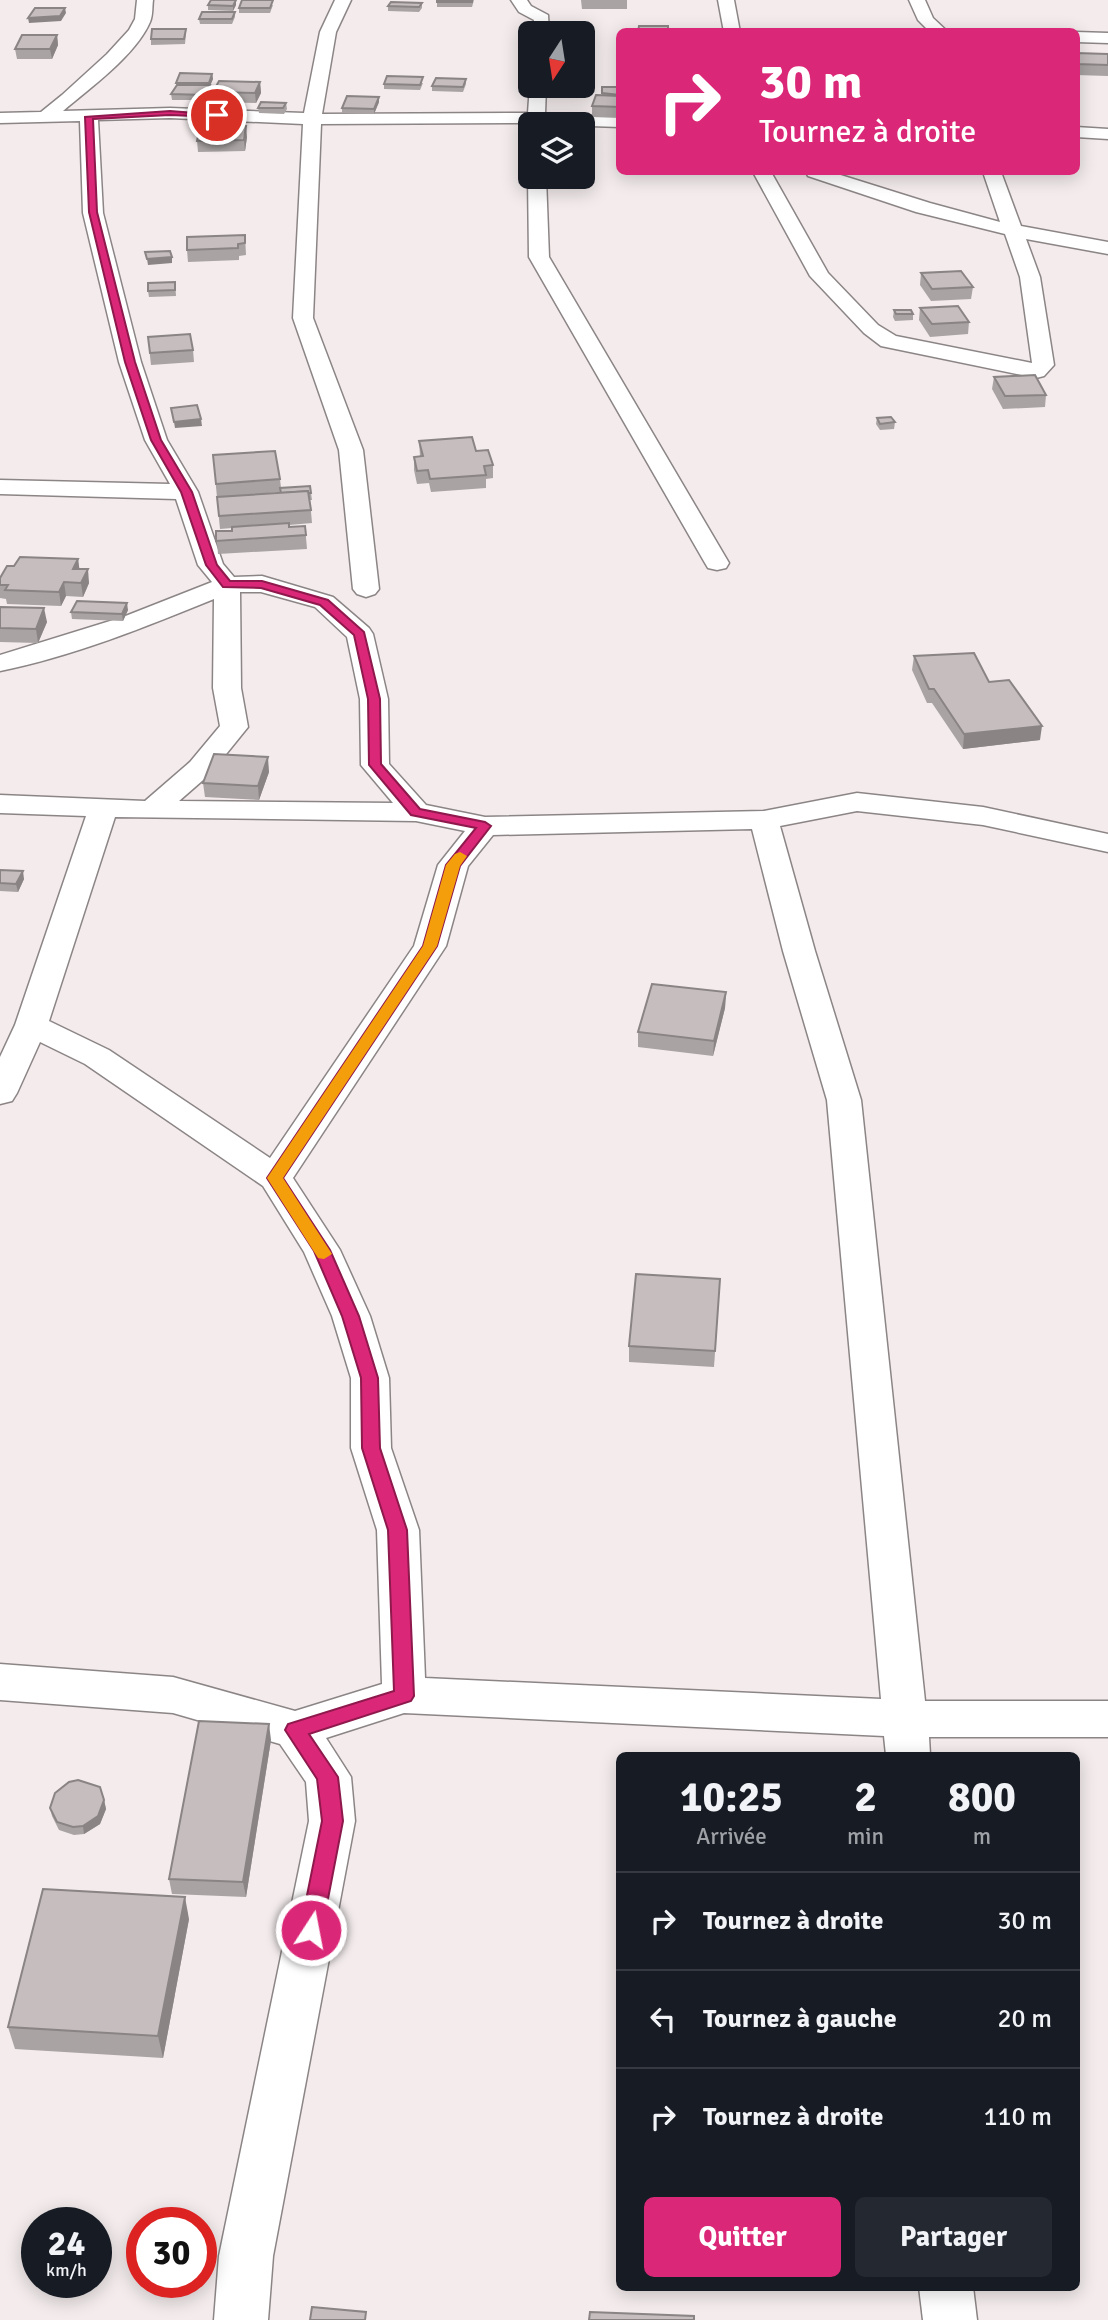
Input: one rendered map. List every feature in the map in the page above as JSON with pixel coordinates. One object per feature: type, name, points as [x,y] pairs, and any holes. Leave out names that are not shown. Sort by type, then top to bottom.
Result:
[{"type":"street","points":[[45,117],[75,94],[134,35],[142,22],[145,0]]},
{"type":"street","points":[[343,0],[328,32],[312,119],[303,318],[351,450],[366,589]]},
{"type":"street","points":[[519,0],[525,9],[542,18],[542,21]]},
{"type":"street","points":[[726,0],[731,28]]},
{"type":"street","points":[[917,0],[926,20],[935,28]]},
{"type":"street","points":[[1080,37],[1108,38]]},
{"type":"street","points":[[0,118],[170,113],[312,119],[518,122]]},
{"type":"street","points":[[89,117],[93,212],[130,362],[156,440],[186,492],[211,565],[227,585],[228,688],[234,727],[200,768],[152,810]]},
{"type":"street","points":[[595,122],[616,122]]},
{"type":"street","points":[[1080,132],[1108,134]]},
{"type":"street","points":[[764,175],[820,276],[871,329],[889,341],[1036,371],[1043,365],[1030,277],[993,175]]},
{"type":"street","points":[[823,175],[870,192],[1014,230],[1108,248]]},
{"type":"street","points":[[537,189],[539,257],[717,563]]},
{"type":"street","points":[[0,487],[186,492]]},
{"type":"street","points":[[0,663],[24,658],[132,623],[227,585],[262,584],[324,602],[360,634],[374,699],[375,765],[416,812]]},
{"type":"street","points":[[0,804],[152,810],[416,812],[485,826],[764,820],[857,802],[983,816],[1108,843]]},
{"type":"street","points":[[0,1093],[31,1025],[103,808]]},
{"type":"street","points":[[764,820],[799,951],[844,1100],[858,1266],[874,1395],[906,1737]]},
{"type":"street","points":[[275,1178],[430,946],[453,865],[485,826]]},
{"type":"street","points":[[31,1025],[97,1057],[275,1178],[322,1250],[351,1316],[370,1378],[371,1448],[398,1530],[404,1696]]},
{"type":"street","points":[[0,1682],[173,1695],[295,1730],[404,1696],[906,1737],[1108,1719]]},
{"type":"street","points":[[241,2320],[246,2256],[332,1821],[327,1777],[295,1730]]},
{"type":"street","points":[[946,2291],[950,2320]]},
{"type":"building","points":[[211,0],[236,0],[233,6],[208,5]]},
{"type":"building","points":[[242,0],[273,0],[270,8],[239,8]]},
{"type":"building","points":[[472,0],[472,2],[437,2]]},
{"type":"building","points":[[391,2],[422,3],[419,7],[388,6]]},
{"type":"building","points":[[35,8],[65,8],[60,16],[28,18]]},
{"type":"building","points":[[202,12],[235,12],[232,19],[199,19]]},
{"type":"building","points":[[639,26],[668,26],[668,28]]},
{"type":"building","points":[[152,29],[186,29],[184,39],[151,39]]},
{"type":"building","points":[[22,35],[57,35],[50,49],[15,49]]},
{"type":"building","points":[[1080,53],[1108,54],[1108,65],[1080,64]]},
{"type":"building","points":[[180,73],[212,74],[209,83],[176,83]]},
{"type":"building","points":[[387,76],[423,77],[420,85],[384,84]]},
{"type":"building","points":[[436,78],[466,79],[463,87],[432,86]]},
{"type":"building","points":[[219,81],[260,82],[255,93],[213,92]]},
{"type":"building","points":[[177,85],[210,85],[205,95],[171,94]]},
{"type":"building","points":[[602,87],[616,87],[616,95],[602,93]]},
{"type":"building","points":[[596,95],[616,96],[616,107],[592,106]]},
{"type":"building","points":[[347,96],[379,97],[374,109],[342,108]]},
{"type":"building","points":[[261,102],[286,103],[283,108],[258,108]]},
{"type":"building","points":[[216,126],[216,129],[246,126],[244,140],[197,141],[200,127]]},
{"type":"building","points":[[245,235],[245,243],[238,244],[238,248],[187,250],[187,237]]},
{"type":"building","points":[[170,251],[172,257],[147,259],[145,252]]},
{"type":"building","points":[[961,271],[973,287],[932,289],[921,273]]},
{"type":"building","points":[[175,282],[175,290],[148,291],[148,283]]},
{"type":"building","points":[[958,306],[969,322],[932,324],[920,308]]},
{"type":"building","points":[[894,310],[911,310],[913,314],[896,314]]},
{"type":"building","points":[[190,334],[193,350],[150,353],[148,337]]},
{"type":"building","points":[[1035,375],[1046,395],[1005,396],[994,377]]},
{"type":"building","points":[[197,405],[201,419],[174,422],[171,408]]},
{"type":"building","points":[[891,417],[895,422],[880,424],[877,418]]},
{"type":"building","points":[[472,437],[476,451],[488,450],[493,465],[484,466],[486,475],[430,479],[428,470],[417,471],[414,457],[423,456],[419,441]]},
{"type":"building","points":[[275,451],[280,479],[216,484],[213,455]]},
{"type":"building","points":[[310,486],[311,493],[281,493],[280,488]]},
{"type":"building","points":[[308,491],[311,510],[219,516],[217,497]]},
{"type":"building","points":[[289,523],[289,527],[305,526],[306,535],[216,541],[216,531],[232,531],[232,527]]},
{"type":"building","points":[[20,557],[78,559],[73,569],[88,569],[81,583],[64,582],[59,592],[5,590],[8,585],[0,585],[0,578],[7,566],[14,566]]},
{"type":"building","points":[[77,601],[127,603],[122,614],[71,612]]},
{"type":"building","points":[[0,607],[44,608],[36,629],[0,628]]},
{"type":"building","points":[[974,653],[989,682],[1009,680],[1042,726],[964,734],[934,689],[929,689],[914,656]]},
{"type":"building","points":[[214,754],[268,757],[258,786],[203,783]]},
{"type":"building","points":[[0,870],[23,871],[16,884],[0,883]]},
{"type":"building","points":[[652,984],[726,992],[714,1041],[638,1032]]},
{"type":"building","points":[[636,1274],[720,1279],[715,1351],[629,1346]]},
{"type":"building","points":[[199,1721],[269,1724],[243,1882],[169,1879]]},
{"type":"building","points":[[78,1780],[100,1787],[104,1800],[98,1816],[83,1826],[73,1827],[57,1822],[50,1808],[55,1793],[69,1782]]},
{"type":"building","points":[[43,1889],[185,1897],[158,2036],[8,2027]]},
{"type":"building","points":[[312,2307],[366,2312],[365,2320],[310,2320]]},
{"type":"building","points":[[590,2312],[694,2316],[694,2320],[589,2320]]},
{"type":"slow traffic","points":[[324,1254],[275,1178],[430,946],[453,865],[460,856]]},
{"type":"route","points":[[217,115],[170,113],[89,117],[93,212],[130,362],[156,440],[186,492],[211,565],[227,585],[262,584],[324,602],[360,634],[374,699],[375,765],[416,812],[485,826],[453,865],[430,946],[275,1178],[322,1250],[351,1316],[370,1378],[371,1448],[398,1530],[404,1696],[295,1730],[327,1777],[332,1821],[311,1930]]}]
